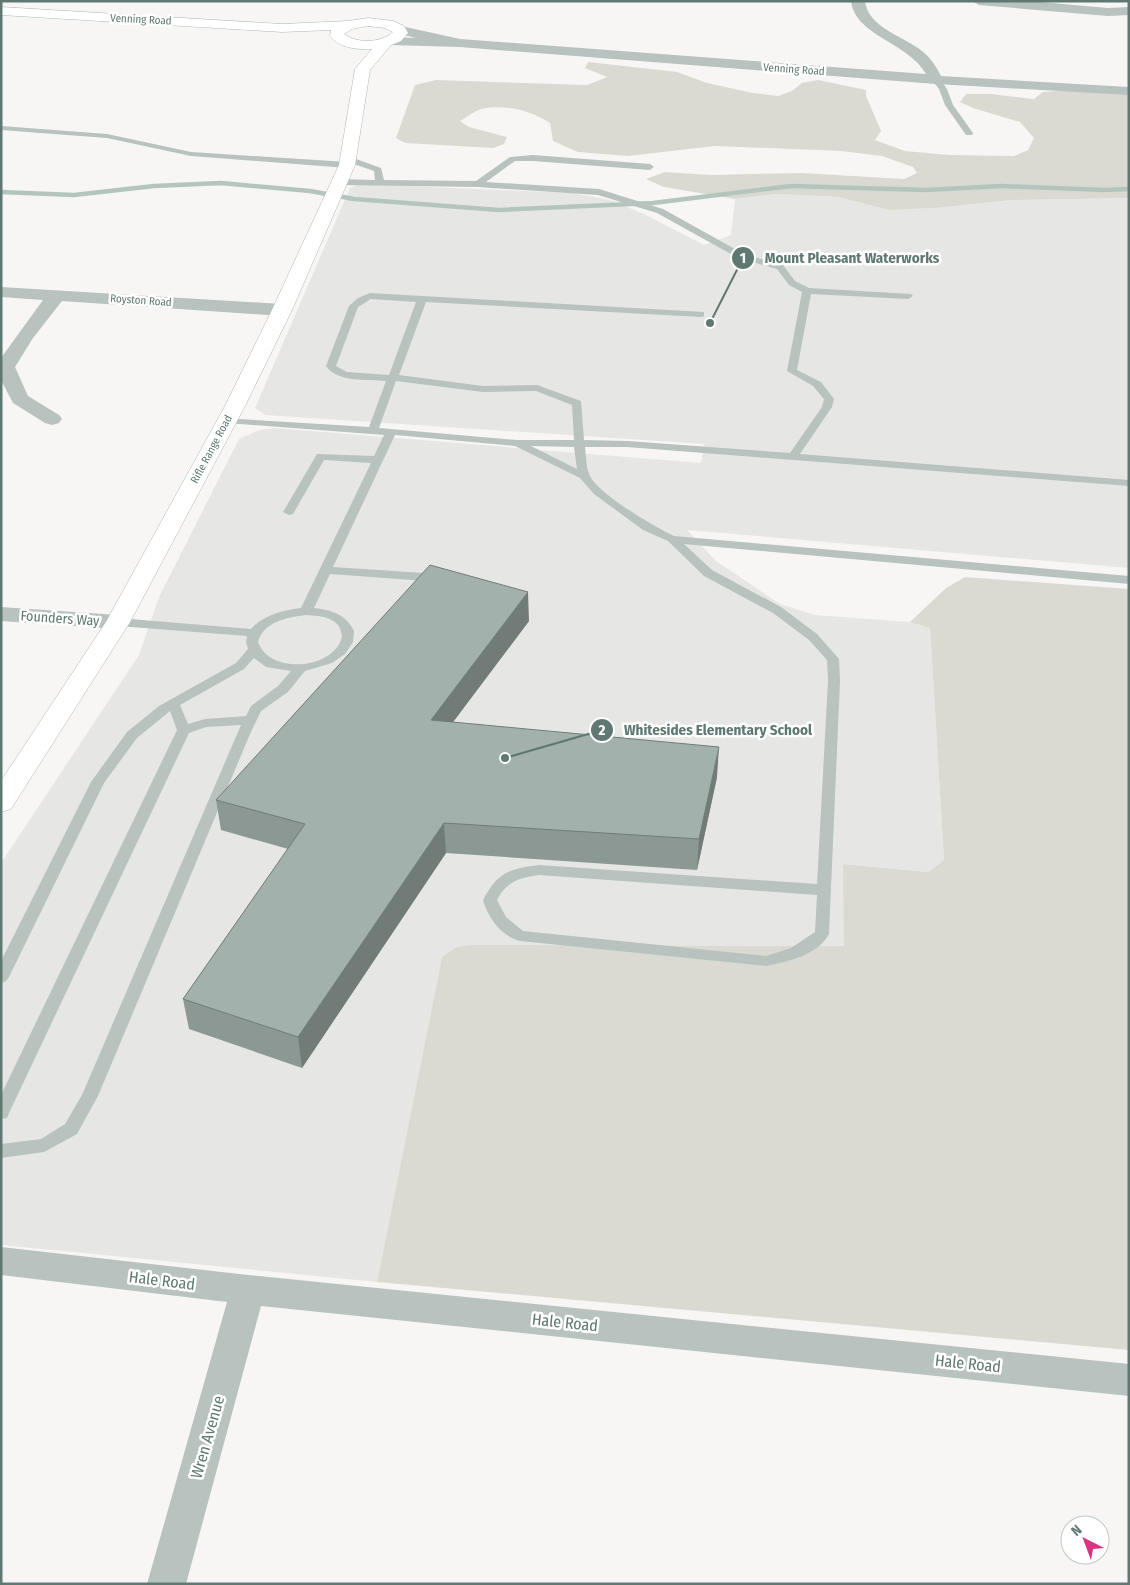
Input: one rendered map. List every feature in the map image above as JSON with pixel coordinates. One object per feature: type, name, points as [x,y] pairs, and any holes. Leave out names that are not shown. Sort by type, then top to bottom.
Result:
[{"type":"main road","name":"Venning Road","points":[[1,10],[282,28],[384,23]]},
{"type":"main road","points":[[369,10],[384,23],[395,26],[400,30],[400,35],[388,42],[363,69],[344,41],[337,36],[337,32],[369,10]]},
{"type":"main road","name":"Venning Road","points":[[282,28],[366,44],[388,42]]},
{"type":"main road","name":"Rifle Range Road","points":[[1,803],[118,622],[227,420],[282,310],[345,169],[363,69]]},
{"type":"street","points":[[858,1],[861,16],[923,58],[936,80]]},
{"type":"street","points":[[979,1],[1108,12],[1129,11]]},
{"type":"street","name":"Venning Road","points":[[400,30],[460,43]]},
{"type":"street","name":"Venning Road","points":[[388,42],[460,43],[936,80],[1129,91]]},
{"type":"street","name":"Royston Road","points":[[1,292],[282,310]]},
{"type":"street","points":[[52,419],[20,398],[6,367],[25,336],[57,295]]},
{"type":"street","name":"Founders Way","points":[[1,614],[118,622]]},
{"type":"street","name":"Hale Road","points":[[1,1261],[248,1290],[1129,1380]]},
{"type":"street","name":"Wren Avenue","points":[[166,1584],[248,1290]]},
{"type":"lane","points":[[936,80],[949,105],[969,133]]},
{"type":"lane","points":[[1,128],[107,136],[191,154],[345,169],[380,182],[478,184],[599,192],[660,211],[741,256],[780,268],[792,283],[806,291],[908,296]]},
{"type":"lane","points":[[478,184],[513,159],[533,158],[650,167]]},
{"type":"lane","points":[[345,169],[367,165],[378,170],[380,182]]},
{"type":"lane","points":[[794,456],[811,428],[828,407],[829,399],[817,384],[792,371],[806,291]]},
{"type":"lane","points":[[584,476],[579,442],[577,403],[537,388],[483,389],[422,380],[345,375],[334,370],[331,366],[354,306],[370,296],[701,314]]},
{"type":"lane","points":[[373,430],[422,299]]},
{"type":"lane","points":[[227,420],[373,430],[518,443],[579,442],[627,444],[1129,483]]},
{"type":"lane","points":[[306,611],[391,432]]},
{"type":"lane","points":[[518,443],[584,476],[598,492],[647,528],[672,539],[1129,580]]},
{"type":"lane","points":[[289,512],[321,456],[378,460]]},
{"type":"lane","points":[[672,539],[708,573],[777,610],[813,637],[833,659],[824,890],[822,934],[807,948],[787,957],[766,961],[520,936],[506,927],[493,913],[490,900],[498,883],[515,873],[538,870],[824,890]]},
{"type":"lane","points":[[325,570],[439,578]]},
{"type":"lane","points":[[306,611],[321,612],[335,617],[344,624],[349,633],[348,642],[336,656],[317,665],[301,668],[272,664],[261,658],[254,650],[252,642],[263,624],[275,617],[290,612],[306,611]]},
{"type":"lane","points":[[118,622],[256,633]]},
{"type":"lane","points":[[1,977],[98,782],[132,734],[173,704],[240,666],[254,650]]},
{"type":"lane","points":[[1,1151],[44,1145],[71,1129],[90,1096],[250,720],[256,709],[283,689],[301,668]]},
{"type":"lane","points":[[173,704],[184,730]]},
{"type":"lane","points":[[1,1113],[184,730],[205,723],[250,720]]},
{"type":"shaded area","points":[[588,62],[677,72],[707,83],[753,93],[778,96],[792,91],[802,83],[818,80],[866,90],[866,96],[881,131],[875,140],[905,151],[949,155],[1014,156],[1028,150],[1034,138],[1020,122],[973,108],[960,102],[966,94],[991,94],[1034,99],[1043,92],[1073,90],[1129,93],[1129,198],[1012,200],[936,208],[889,210],[838,197],[776,194],[735,199],[664,187],[646,179],[665,172],[710,175],[802,173],[904,179],[917,173],[913,167],[882,156],[841,151],[715,146],[628,156],[578,152],[553,141],[550,123],[542,118],[517,109],[499,107],[481,109],[460,121],[469,127],[507,137],[504,144],[493,148],[405,143],[396,138],[415,85],[436,80],[587,85],[607,77],[585,68]]},
{"type":"shaded area","points":[[359,184],[572,193],[610,200],[644,214],[704,245],[731,235],[735,199],[776,194],[838,197],[889,210],[936,208],[1012,200],[1129,198],[1129,568],[687,530],[716,561],[780,604],[815,615],[910,622],[930,628],[944,860],[928,872],[843,864],[845,946],[472,945],[442,957],[377,1282],[1,1245],[1,863],[139,655],[159,597],[239,439],[259,430],[275,428],[701,463],[704,444],[265,415],[255,408],[350,188]]},
{"type":"shaded area","points":[[965,577],[1129,589],[1129,1350],[377,1282],[442,957],[457,947],[472,945],[844,946],[843,864],[928,872],[944,860],[930,628],[910,622],[946,588]]},
{"type":"building","points":[[430,565],[528,592],[431,720],[719,747],[699,839],[444,823],[298,1037],[183,999],[305,824],[216,800]]},
{"type":"waterway","points":[[1,192],[74,195],[154,186],[221,183],[310,191],[354,199],[499,210],[653,203],[791,186],[926,190],[1001,186],[1104,190],[1129,189]]},
{"type":"place","name":"Mount Pleasant Waterworks","points":[[710,323]]},
{"type":"place","name":"Whitesides Elementary School","points":[[505,758]]}]
